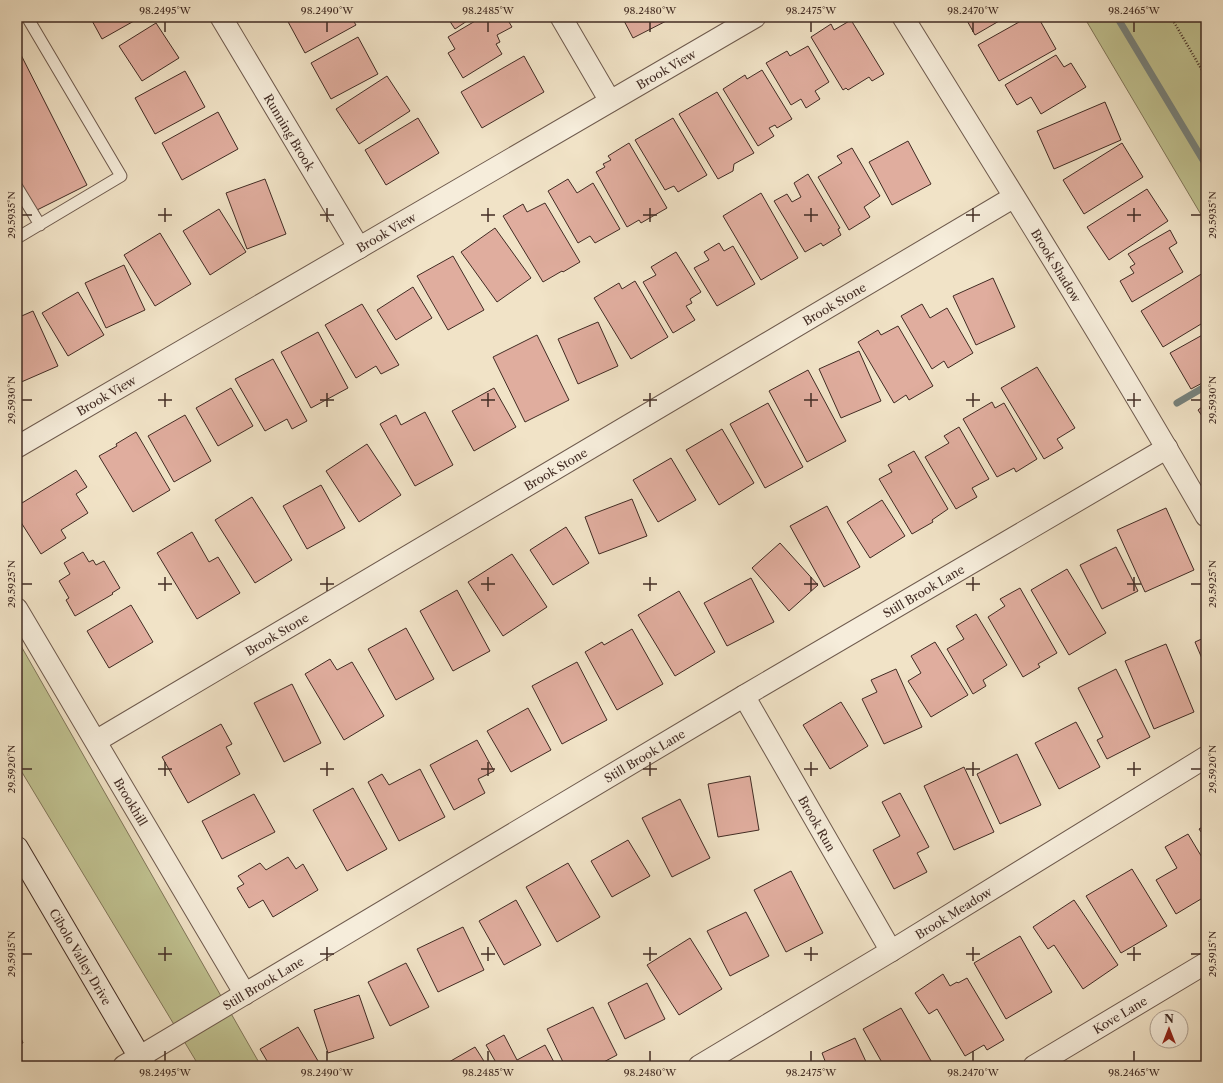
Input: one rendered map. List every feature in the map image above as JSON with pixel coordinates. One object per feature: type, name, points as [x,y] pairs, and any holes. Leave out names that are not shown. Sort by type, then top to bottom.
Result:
[{"type":"main road","name":"Cibolo Valley Drive","points":[[17,848],[136,1063]]},
{"type":"street","name":"Running Brook","points":[[221,17],[358,248]]},
{"type":"street","points":[[561,17],[610,101]]},
{"type":"street","name":"Brook View","points":[[17,447],[755,17]]},
{"type":"street","name":"Brook Shadow","points":[[903,17],[1167,448],[1206,516]]},
{"type":"street","name":"Brook Stone","points":[[96,741],[1014,197]]},
{"type":"street","name":"Still Brook Lane","points":[[136,1063],[244,994],[744,696],[1167,448]]},
{"type":"street","name":"Brookhill","points":[[17,609],[244,994]]},
{"type":"street","name":"Brook Run","points":[[744,696],[891,950]]},
{"type":"street","name":"Brook Meadow","points":[[699,1066],[1206,757]]},
{"type":"street","name":"Kove Lane","points":[[1034,1066],[1206,963]]},
{"type":"lane","points":[[17,238],[121,176],[27,17]]},
{"type":"lane","points":[[17,187],[40,225]]},
{"type":"path","points":[[1171,17],[1206,77]]},
{"type":"green space","points":[[1084,17],[1206,17],[1206,223]]},
{"type":"green space","points":[[17,639],[261,1066],[199,1066],[17,764]]},
{"type":"building","points":[[90,17],[141,17],[102,39]]},
{"type":"building","points":[[351,17],[356,25],[305,53],[286,18]]},
{"type":"building","points":[[447,17],[473,17],[455,29]]},
{"type":"building","points":[[482,17],[506,17],[512,27],[497,35],[500,42],[496,44],[502,54],[463,78],[448,53],[455,49],[448,37]]},
{"type":"building","points":[[622,17],[674,17],[633,38]]},
{"type":"building","points":[[965,17],[1006,17],[975,35]]},
{"type":"building","points":[[1028,17],[1038,17],[1056,49],[999,81],[978,45]]},
{"type":"building","points":[[851,20],[884,74],[872,81],[869,77],[848,90],[846,88],[843,90],[811,37],[831,24],[834,30]]},
{"type":"building","points":[[156,23],[179,58],[142,81],[119,46]]},
{"type":"building","points":[[358,37],[378,74],[331,99],[311,63]]},
{"type":"building","points":[[808,46],[829,82],[815,91],[820,99],[806,108],[801,99],[791,105],[766,63],[787,51],[790,56]]},
{"type":"building","points":[[17,47],[87,185],[33,212],[17,180]]},
{"type":"building","points":[[1056,55],[1064,67],[1071,63],[1086,87],[1041,114],[1031,97],[1017,105],[1005,85]]},
{"type":"building","points":[[524,56],[544,92],[482,128],[461,92]]},
{"type":"building","points":[[762,70],[792,119],[777,128],[775,125],[769,128],[774,136],[758,146],[723,89],[745,75],[747,79]]},
{"type":"building","points":[[185,71],[205,107],[155,134],[135,98]]},
{"type":"building","points":[[387,76],[410,111],[359,144],[336,109]]},
{"type":"building","points":[[717,92],[754,153],[734,164],[733,171],[718,179],[679,114]]},
{"type":"building","points":[[1105,102],[1121,140],[1054,169],[1037,131]]},
{"type":"building","points":[[218,112],[238,149],[182,180],[162,143]]},
{"type":"building","points":[[418,118],[439,153],[386,185],[365,150]]},
{"type":"building","points":[[673,118],[707,175],[678,192],[674,186],[665,190],[635,140]]},
{"type":"building","points":[[908,141],[931,184],[892,205],[869,162]]},
{"type":"building","points":[[629,143],[667,208],[641,223],[639,220],[627,227],[596,172],[605,167],[603,164],[611,160],[608,156]]},
{"type":"building","points":[[1122,143],[1143,177],[1084,214],[1063,180]]},
{"type":"building","points":[[852,148],[880,196],[864,207],[870,217],[849,230],[818,177],[842,163],[837,156]]},
{"type":"building","points":[[808,174],[840,228],[838,229],[841,235],[823,246],[821,243],[805,252],[774,201],[787,194],[792,202],[801,197],[794,183]]},
{"type":"building","points":[[265,179],[286,234],[247,249],[226,193]]},
{"type":"building","points":[[568,179],[577,193],[593,183],[620,229],[595,243],[590,236],[578,243],[548,191]]},
{"type":"building","points":[[1147,189],[1168,221],[1109,260],[1087,227]]},
{"type":"building","points":[[761,193],[798,258],[761,280],[723,216]]},
{"type":"building","points":[[545,203],[580,262],[543,282],[503,216],[523,204],[527,212]]},
{"type":"building","points":[[219,209],[246,252],[210,275],[183,231]]},
{"type":"building","points":[[495,228],[531,278],[497,302],[461,252]]},
{"type":"building","points":[[1170,230],[1177,243],[1169,248],[1183,272],[1132,302],[1120,281],[1134,273],[1130,267],[1135,264],[1128,254]]},
{"type":"building","points":[[160,233],[191,284],[155,306],[124,255]]},
{"type":"building","points":[[719,243],[724,251],[733,246],[755,284],[717,306],[694,268],[709,260],[704,252]]},
{"type":"building","points":[[676,252],[701,292],[690,299],[692,303],[686,306],[695,320],[673,333],[643,282],[656,275],[651,267]]},
{"type":"building","points":[[453,256],[484,310],[448,330],[417,276]]},
{"type":"building","points":[[124,265],[145,310],[106,328],[85,283]]},
{"type":"building","points":[[1203,273],[1206,277],[1206,321],[1163,347],[1141,311]]},
{"type":"building","points":[[993,278],[1015,327],[976,345],[953,296]]},
{"type":"building","points":[[635,281],[668,337],[631,359],[594,298],[619,283],[622,289]]},
{"type":"building","points":[[413,287],[432,318],[396,340],[377,310]]},
{"type":"building","points":[[78,292],[104,335],[68,356],[42,313]]},
{"type":"building","points":[[362,304],[399,365],[381,374],[376,366],[356,378],[325,325]]},
{"type":"building","points":[[922,304],[930,318],[947,308],[973,353],[948,368],[944,361],[932,369],[901,316]]},
{"type":"building","points":[[33,311],[58,366],[19,383],[17,379],[17,318]]},
{"type":"building","points":[[598,322],[618,366],[578,384],[558,339]]},
{"type":"building","points":[[898,326],[933,386],[909,400],[906,395],[894,403],[858,342],[878,330],[881,335]]},
{"type":"building","points":[[318,332],[348,388],[311,408],[281,352]]},
{"type":"building","points":[[1206,333],[1206,381],[1191,389],[1170,353]]},
{"type":"building","points":[[537,335],[569,400],[525,422],[493,357]]},
{"type":"building","points":[[859,351],[881,401],[841,418],[819,369]]},
{"type":"building","points":[[273,359],[307,421],[292,429],[287,419],[265,431],[235,379]]},
{"type":"building","points":[[1037,367],[1075,428],[1057,439],[1063,448],[1044,459],[1001,388]]},
{"type":"building","points":[[808,370],[846,441],[807,462],[769,391]]},
{"type":"building","points":[[231,388],[253,426],[218,446],[196,408]]},
{"type":"building","points":[[494,388],[516,427],[474,451],[452,411]]},
{"type":"building","points":[[992,402],[995,408],[1004,403],[1037,459],[1016,472],[1014,468],[997,477],[963,419]]},
{"type":"building","points":[[768,403],[803,467],[765,488],[730,424]]},
{"type":"building","points":[[1206,404],[1206,422],[1198,410]]},
{"type":"building","points":[[425,412],[453,465],[415,486],[380,424],[396,415],[401,425]]},
{"type":"building","points":[[185,415],[211,461],[174,482],[148,436]]},
{"type":"building","points":[[959,427],[989,479],[972,488],[977,497],[956,509],[925,457],[949,443],[944,436]]},
{"type":"building","points":[[722,429],[754,483],[719,505],[686,450]]},
{"type":"building","points":[[136,432],[170,490],[133,512],[99,456],[117,446],[116,444]]},
{"type":"building","points":[[367,444],[401,495],[359,522],[326,471]]},
{"type":"building","points":[[914,451],[948,509],[932,520],[933,522],[912,534],[879,479],[892,472],[888,465]]},
{"type":"building","points":[[671,458],[696,500],[658,522],[633,480]]},
{"type":"building","points":[[76,470],[87,487],[76,494],[88,513],[61,530],[66,538],[41,554],[17,516],[17,506]]},
{"type":"building","points":[[321,485],[345,528],[307,549],[283,506]]},
{"type":"building","points":[[252,497],[292,560],[255,583],[215,520]]},
{"type":"building","points":[[632,499],[647,536],[599,554],[585,517]]},
{"type":"building","points":[[882,500],[905,536],[870,558],[847,522]]},
{"type":"building","points":[[827,506],[860,567],[824,587],[790,526]]},
{"type":"building","points":[[1166,508],[1194,570],[1145,592],[1117,530]]},
{"type":"building","points":[[566,527],[589,563],[553,585],[530,550]]},
{"type":"building","points":[[192,532],[209,562],[218,557],[240,593],[197,619],[157,553]]},
{"type":"building","points":[[780,543],[818,585],[789,611],[752,568]]},
{"type":"building","points":[[1116,547],[1138,591],[1102,609],[1080,565]]},
{"type":"building","points":[[83,552],[89,562],[93,560],[96,565],[104,561],[120,588],[112,593],[113,594],[75,616],[66,600],[69,598],[59,581],[70,574],[64,563]]},
{"type":"building","points":[[512,554],[547,607],[503,636],[468,582]]},
{"type":"building","points":[[1067,569],[1106,633],[1069,655],[1031,590]]},
{"type":"building","points":[[751,578],[774,622],[727,646],[704,603]]},
{"type":"building","points":[[1020,588],[1057,653],[1038,664],[1040,667],[1023,677],[988,617],[1005,606],[1000,599]]},
{"type":"building","points":[[457,590],[490,651],[453,671],[420,611]]},
{"type":"building","points":[[679,591],[715,652],[675,676],[638,615]]},
{"type":"building","points":[[131,605],[153,642],[109,668],[87,631]]},
{"type":"building","points":[[976,614],[1007,665],[983,680],[986,686],[973,694],[947,649],[964,639],[956,626]]},
{"type":"building","points":[[406,628],[434,679],[396,700],[368,649]]},
{"type":"building","points":[[632,629],[663,684],[617,710],[585,652],[602,642],[604,645]]},
{"type":"building","points":[[1206,637],[1206,668],[1195,642]]},
{"type":"building","points":[[935,642],[968,695],[931,717],[908,681],[921,673],[911,656]]},
{"type":"building","points":[[1166,644],[1194,712],[1154,729],[1125,661]]},
{"type":"building","points":[[330,659],[337,670],[352,662],[384,716],[344,740],[305,674]]},
{"type":"building","points":[[577,662],[607,720],[562,744],[532,686]]},
{"type":"building","points":[[896,669],[922,727],[884,744],[862,699],[877,692],[871,680]]},
{"type":"building","points":[[1116,669],[1150,737],[1107,759],[1097,740],[1103,737],[1078,688]]},
{"type":"building","points":[[292,684],[321,743],[284,762],[254,703]]},
{"type":"building","points":[[841,702],[868,746],[830,769],[803,725]]},
{"type":"building","points":[[528,708],[551,750],[511,772],[487,731]]},
{"type":"building","points":[[1076,722],[1100,767],[1059,789],[1035,743]]},
{"type":"building","points":[[221,724],[232,744],[226,747],[240,774],[188,803],[162,757]]},
{"type":"building","points":[[477,740],[494,771],[478,779],[485,793],[454,810],[430,765]]},
{"type":"building","points":[[1017,754],[1041,805],[1000,824],[977,774]]},
{"type":"building","points":[[964,767],[994,832],[954,850],[924,786]]},
{"type":"building","points":[[420,769],[445,817],[399,841],[368,782],[382,774],[389,785]]},
{"type":"building","points":[[750,776],[759,830],[718,837],[708,784]]},
{"type":"building","points":[[353,788],[387,849],[347,871],[313,810]]},
{"type":"building","points":[[900,793],[929,847],[917,853],[927,872],[894,889],[873,850],[900,836],[882,802]]},
{"type":"building","points":[[254,794],[275,832],[222,859],[202,821]]},
{"type":"building","points":[[680,799],[710,858],[672,877],[642,818]]},
{"type":"building","points":[[1206,825],[1206,839],[1199,829]]},
{"type":"building","points":[[1188,834],[1206,864],[1206,896],[1176,914],[1156,880],[1177,868],[1165,847]]},
{"type":"building","points":[[628,840],[650,876],[612,897],[591,861]]},
{"type":"building","points":[[288,857],[296,869],[303,864],[318,890],[273,917],[263,900],[249,908],[237,888],[244,884],[238,876],[260,863],[266,870]]},
{"type":"building","points":[[568,863],[600,917],[557,942],[526,887]]},
{"type":"building","points":[[1132,869],[1167,926],[1121,953],[1086,896]]},
{"type":"building","points":[[791,871],[823,933],[786,952],[754,890]]},
{"type":"building","points":[[516,900],[541,945],[504,965],[479,921]]},
{"type":"building","points":[[1074,900],[1118,965],[1083,989],[1054,945],[1048,949],[1033,927]]},
{"type":"building","points":[[746,912],[769,956],[730,976],[707,931]]},
{"type":"building","points":[[463,927],[484,970],[438,992],[417,949]]},
{"type":"building","points":[[1020,936],[1052,992],[1006,1019],[974,963]]},
{"type":"building","points":[[690,938],[722,989],[679,1015],[647,965]]},
{"type":"building","points":[[406,963],[429,1007],[390,1026],[368,982]]},
{"type":"building","points":[[943,974],[950,986],[967,978],[1004,1040],[987,1050],[984,1045],[965,1056],[937,1009],[929,1014],[915,993]]},
{"type":"building","points":[[647,983],[665,1019],[625,1039],[608,1003]]},
{"type":"building","points":[[359,995],[374,1038],[328,1053],[314,1010]]},
{"type":"building","points":[[593,1007],[617,1055],[596,1066],[565,1066],[547,1029]]},
{"type":"building","points":[[901,1008],[934,1066],[884,1066],[863,1029]]},
{"type":"building","points":[[298,1027],[321,1066],[270,1066],[260,1049]]},
{"type":"building","points":[[17,1028],[23,1043],[17,1045]]},
{"type":"building","points":[[504,1035],[517,1060],[545,1045],[556,1066],[498,1066],[486,1045]]},
{"type":"building","points":[[855,1038],[868,1066],[827,1066],[822,1053]]},
{"type":"building","points":[[475,1047],[487,1066],[442,1066]]},
{"type":"building","points":[[17,1049],[24,1066],[17,1066]]},
{"type":"waterway","points":[[1117,17],[1206,165]]},
{"type":"waterway","points":[[1177,403],[1206,386]]}]
